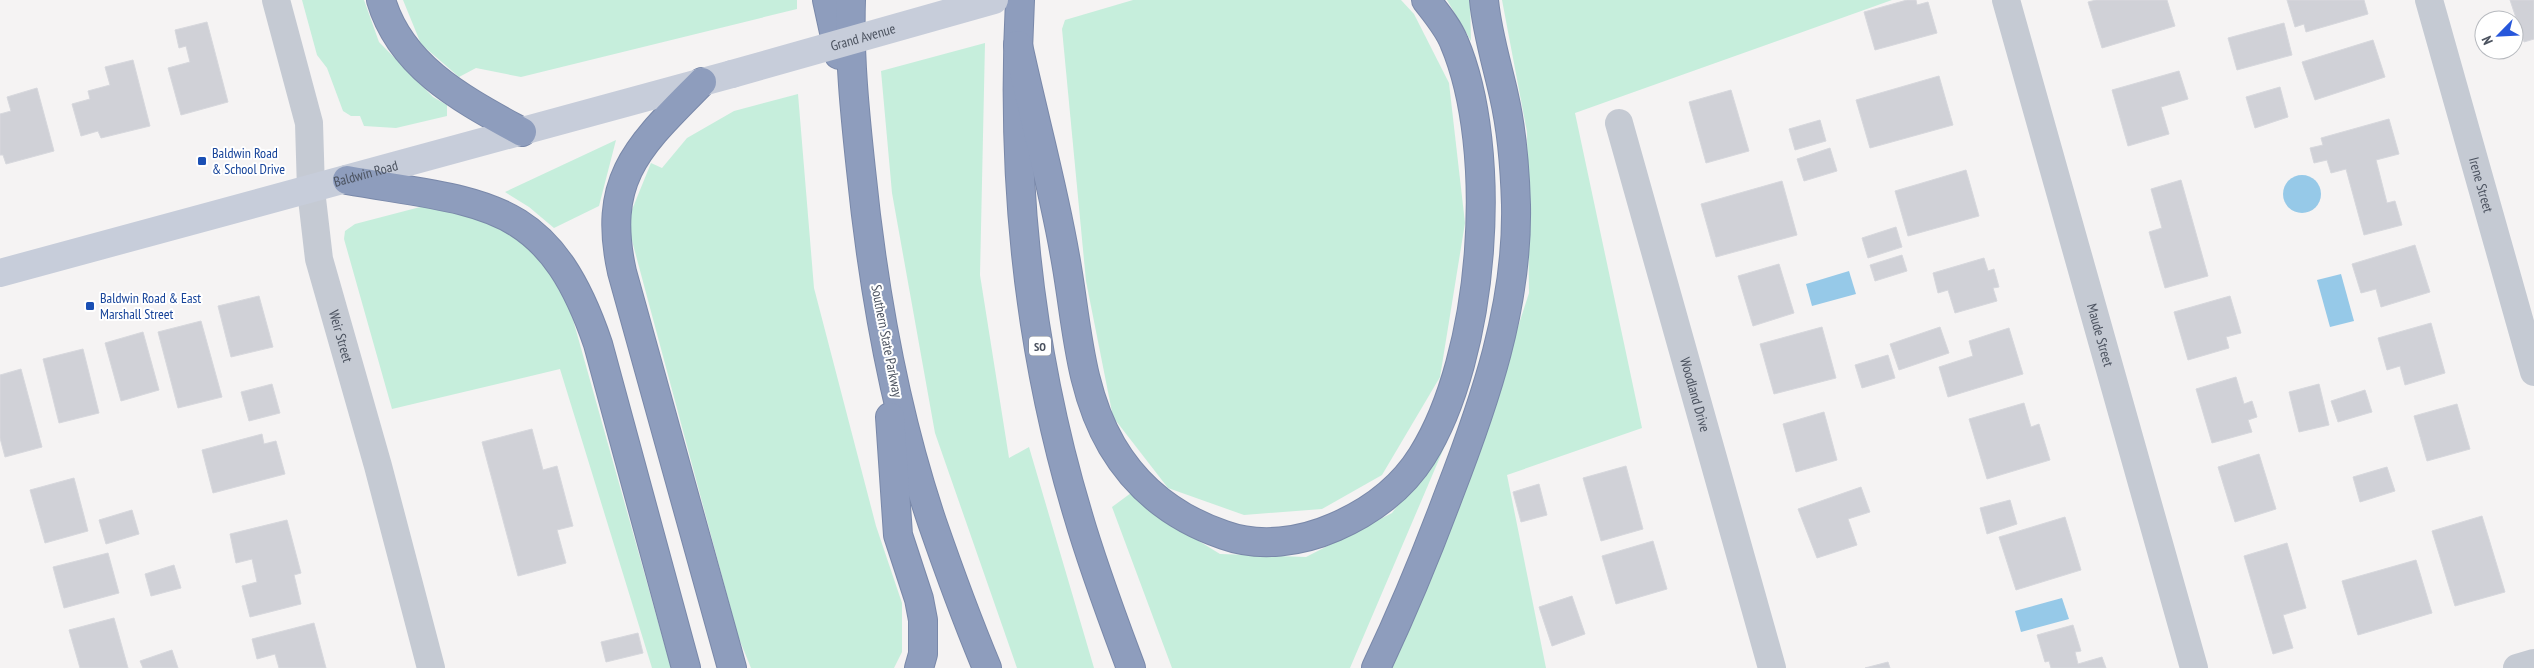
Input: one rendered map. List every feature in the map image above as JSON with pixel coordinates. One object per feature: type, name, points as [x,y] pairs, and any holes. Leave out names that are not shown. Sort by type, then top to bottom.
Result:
[{"type":"highway","points":[[381,0],[386,18],[397,38],[418,63],[452,92],[522,132]]},
{"type":"highway","points":[[828,0],[858,146]]},
{"type":"highway","name":"Southern State Parkway","points":[[851,0],[850,24],[858,146],[873,269],[885,336],[898,397],[932,521],[986,668]]},
{"type":"highway","name":"SO","points":[[1020,0],[1018,46],[1021,200],[1026,258],[1043,365],[1060,448],[1078,515],[1131,668]]},
{"type":"highway","points":[[1018,46],[1066,257],[1082,365],[1098,416],[1112,446],[1149,493],[1174,513],[1204,528],[1234,538],[1262,542],[1291,541],[1317,535],[1368,510],[1407,476],[1422,456],[1437,427],[1450,392],[1465,340],[1476,285],[1480,244],[1480,197],[1476,128],[1471,94],[1453,39],[1426,0]]},
{"type":"highway","points":[[1376,668],[1423,562],[1469,444],[1492,372],[1506,316],[1515,242],[1515,196],[1504,98],[1490,38],[1484,0]]},
{"type":"highway","points":[[702,82],[659,126],[629,166],[616,206],[615,228],[622,272],[732,668]]},
{"type":"highway","points":[[347,180],[452,198],[492,209],[524,225],[538,237],[567,272],[580,296],[598,344],[686,668]]},
{"type":"highway","points":[[885,336],[898,535],[919,599],[923,620],[923,654],[919,668]]},
{"type":"main road","name":"Grand Avenue","points":[[732,74],[994,0]]},
{"type":"main road","name":"Baldwin Road","points":[[0,273],[732,74]]},
{"type":"street","name":"Weir Street","points":[[276,0],[309,122],[311,190],[319,260],[378,466],[431,668]]},
{"type":"street","name":"Maude Street","points":[[2006,0],[2194,668]]},
{"type":"street","name":"Irene Street","points":[[2429,0],[2534,372]]},
{"type":"street","name":"Woodland Drive","points":[[1619,123],[1772,668]]},
{"type":"street","points":[[2518,668],[2534,663]]},
{"type":"green space","points":[[302,0],[364,0],[379,42],[433,97],[447,105],[447,116],[396,128],[364,126],[360,116],[351,116],[343,111],[327,68],[317,55]]},
{"type":"green space","points":[[403,0],[797,0],[797,9],[521,77],[476,68],[459,77],[421,44]]},
{"type":"green space","points":[[1133,0],[1401,0],[1414,14],[1449,83],[1465,223],[1440,377],[1382,475],[1322,509],[1244,515],[1168,488],[1113,417],[1086,281],[1062,29],[1065,20]]},
{"type":"green space","points":[[1447,0],[1470,0],[1471,41]]},
{"type":"green space","points":[[1502,0],[1892,0],[1575,113],[1642,428],[1507,475],[1546,668],[1387,668],[1458,512],[1529,293],[1527,132]]},
{"type":"green space","points":[[985,43],[980,275],[1009,458],[1029,447],[1094,668],[1017,668],[935,433],[892,193],[881,71]]},
{"type":"green space","points":[[798,94],[814,288],[876,526],[902,603],[902,652],[894,668],[751,668],[738,636],[627,222],[651,163],[662,168],[687,138],[734,111]]},
{"type":"green space","points":[[616,140],[599,206],[554,228],[529,207],[505,192]]},
{"type":"green space","points":[[424,206],[481,216],[537,252],[570,309],[671,668],[652,668],[560,369],[392,409],[344,239],[345,231],[355,224]]},
{"type":"green space","points":[[1449,436],[1350,668],[1172,668],[1112,507],[1131,493],[1160,517],[1220,554],[1306,557],[1392,513]]},
{"type":"water","points":[[2302,175],[2315,181],[2321,194],[2315,207],[2302,213],[2289,207],[2283,194],[2289,181]]},
{"type":"water","points":[[1849,271],[1856,294],[1812,306],[1806,284]]},
{"type":"water","points":[[2341,274],[2354,321],[2330,327],[2317,280]]},
{"type":"water","points":[[2062,598],[2069,619],[2021,632],[2015,611]]},
{"type":"building","points":[[1907,0],[1916,0],[1917,5],[1928,2],[1937,33],[1875,50],[1864,12]]},
{"type":"building","points":[[2096,0],[2167,0],[2175,26],[2102,48],[2088,2]]},
{"type":"building","points":[[2287,0],[2364,0],[2368,14],[2306,32],[2304,24],[2295,27]]},
{"type":"building","points":[[2510,0],[2534,0],[2534,39],[2524,42],[2524,10],[2513,10]]},
{"type":"building","points":[[207,22],[228,102],[181,115],[168,68],[190,62],[186,46],[179,48],[175,30]]},
{"type":"building","points":[[2284,23],[2292,55],[2237,70],[2228,38]]},
{"type":"building","points":[[2373,40],[2385,77],[2315,100],[2302,62]]},
{"type":"building","points":[[133,60],[150,126],[101,138],[98,131],[81,136],[72,104],[90,99],[88,91],[110,85],[105,67]]},
{"type":"building","points":[[2179,71],[2188,99],[2161,107],[2169,134],[2128,146],[2112,90]]},
{"type":"building","points":[[1939,76],[1953,125],[1870,148],[1856,100]]},
{"type":"building","points":[[2280,87],[2288,117],[2255,128],[2246,97]]},
{"type":"building","points":[[37,88],[54,151],[6,164],[3,155],[0,155],[0,114],[11,111],[7,97]]},
{"type":"building","points":[[1731,90],[1749,151],[1706,163],[1689,102]]},
{"type":"building","points":[[2389,119],[2399,154],[2376,160],[2387,203],[2395,201],[2402,225],[2364,235],[2346,169],[2331,173],[2327,160],[2314,163],[2310,148],[2323,145],[2321,138]]},
{"type":"building","points":[[1820,120],[1826,141],[1795,150],[1789,129]]},
{"type":"building","points":[[1830,148],[1837,171],[1804,181],[1797,159]]},
{"type":"building","points":[[1966,170],[1979,216],[1908,236],[1895,191]]},
{"type":"building","points":[[2181,180],[2208,276],[2165,288],[2149,232],[2162,228],[2151,189]]},
{"type":"building","points":[[1782,181],[1797,235],[1716,257],[1701,204]]},
{"type":"building","points":[[1896,227],[1902,247],[1868,258],[1862,238]]},
{"type":"building","points":[[2415,245],[2430,292],[2381,307],[2376,289],[2361,293],[2352,264]]},
{"type":"building","points":[[1902,255],[1907,271],[1875,281],[1870,265]]},
{"type":"building","points":[[1984,258],[1988,271],[1994,269],[1999,287],[1993,288],[1997,301],[1955,313],[1948,290],[1938,293],[1933,273]]},
{"type":"building","points":[[1779,264],[1794,313],[1753,326],[1738,276]]},
{"type":"building","points":[[259,296],[273,347],[231,357],[218,306]]},
{"type":"building","points":[[2230,296],[2241,333],[2226,337],[2229,348],[2188,360],[2174,312]]},
{"type":"building","points":[[201,321],[222,397],[178,408],[158,332]]},
{"type":"building","points":[[2431,323],[2445,373],[2405,385],[2400,366],[2387,370],[2378,338]]},
{"type":"building","points":[[1822,327],[1836,378],[1774,394],[1760,344]]},
{"type":"building","points":[[1940,327],[1949,353],[1899,370],[1890,344]]},
{"type":"building","points":[[2009,328],[2023,374],[1948,397],[1939,367],[1973,356],[1969,341]]},
{"type":"building","points":[[143,332],[159,390],[121,401],[105,343]]},
{"type":"building","points":[[83,349],[99,413],[59,423],[43,359]]},
{"type":"building","points":[[1888,355],[1895,378],[1862,388],[1855,365]]},
{"type":"building","points":[[21,369],[42,447],[5,457],[0,438],[0,375]]},
{"type":"building","points":[[2236,377],[2244,404],[2252,401],[2257,417],[2248,420],[2252,432],[2212,443],[2196,389]]},
{"type":"building","points":[[272,384],[280,413],[249,421],[241,392]]},
{"type":"building","points":[[2319,384],[2329,425],[2299,432],[2289,392]]},
{"type":"building","points":[[2365,390],[2372,412],[2338,422],[2331,401]]},
{"type":"building","points":[[2024,403],[2031,427],[2039,424],[2050,460],[1987,479],[1969,419]]},
{"type":"building","points":[[2457,404],[2470,449],[2427,461],[2414,416]]},
{"type":"building","points":[[1824,412],[1837,460],[1796,472],[1783,424]]},
{"type":"building","points":[[532,429],[543,470],[557,466],[573,526],[557,530],[566,563],[518,576],[482,442]]},
{"type":"building","points":[[262,434],[264,444],[276,441],[285,474],[213,493],[202,450]]},
{"type":"building","points":[[2259,454],[2276,509],[2235,522],[2218,467]]},
{"type":"building","points":[[1626,466],[1643,529],[1601,541],[1583,478]]},
{"type":"building","points":[[2387,467],[2395,491],[2360,502],[2353,477]]},
{"type":"building","points":[[74,478],[88,531],[45,543],[30,490]]},
{"type":"building","points":[[1539,484],[1547,515],[1521,522],[1513,492]]},
{"type":"building","points":[[1861,487],[1870,512],[1848,519],[1857,545],[1817,558],[1798,509]]},
{"type":"building","points":[[2010,500],[2017,524],[1987,534],[1980,508]]},
{"type":"building","points":[[132,510],[139,534],[106,544],[99,520]]},
{"type":"building","points":[[2482,516],[2505,592],[2455,606],[2432,531]]},
{"type":"building","points":[[2065,517],[2081,570],[2016,590],[1999,537]]},
{"type":"building","points":[[287,520],[301,573],[294,575],[301,604],[250,617],[242,586],[257,582],[252,559],[236,563],[230,534]]},
{"type":"building","points":[[1653,541],[1667,589],[1616,604],[1602,556]]},
{"type":"building","points":[[2287,543],[2306,608],[2283,615],[2293,648],[2273,654],[2244,556]]},
{"type":"building","points":[[108,553],[119,593],[64,608],[53,567]]},
{"type":"building","points":[[2416,560],[2432,613],[2358,635],[2342,581]]},
{"type":"building","points":[[174,565],[181,588],[151,596],[145,574]]},
{"type":"building","points":[[1572,596],[1585,634],[1552,646],[1539,607]]},
{"type":"building","points":[[114,618],[128,668],[80,668],[69,630]]},
{"type":"building","points":[[314,623],[326,668],[279,668],[275,654],[257,659],[252,639]]},
{"type":"building","points":[[2073,625],[2081,651],[2075,652],[2078,664],[2102,657],[2106,668],[2051,668],[2049,661],[2045,662],[2037,635]]},
{"type":"building","points":[[638,633],[643,653],[606,662],[601,642]]},
{"type":"building","points":[[172,650],[178,668],[143,668],[140,661]]},
{"type":"building","points":[[1888,662],[1890,668],[1865,668]]},
{"type":"place","name":"Baldwin Road & School Drive","points":[[202,161]]},
{"type":"place","name":"Baldwin Road & East Marshall Street","points":[[90,306]]}]
